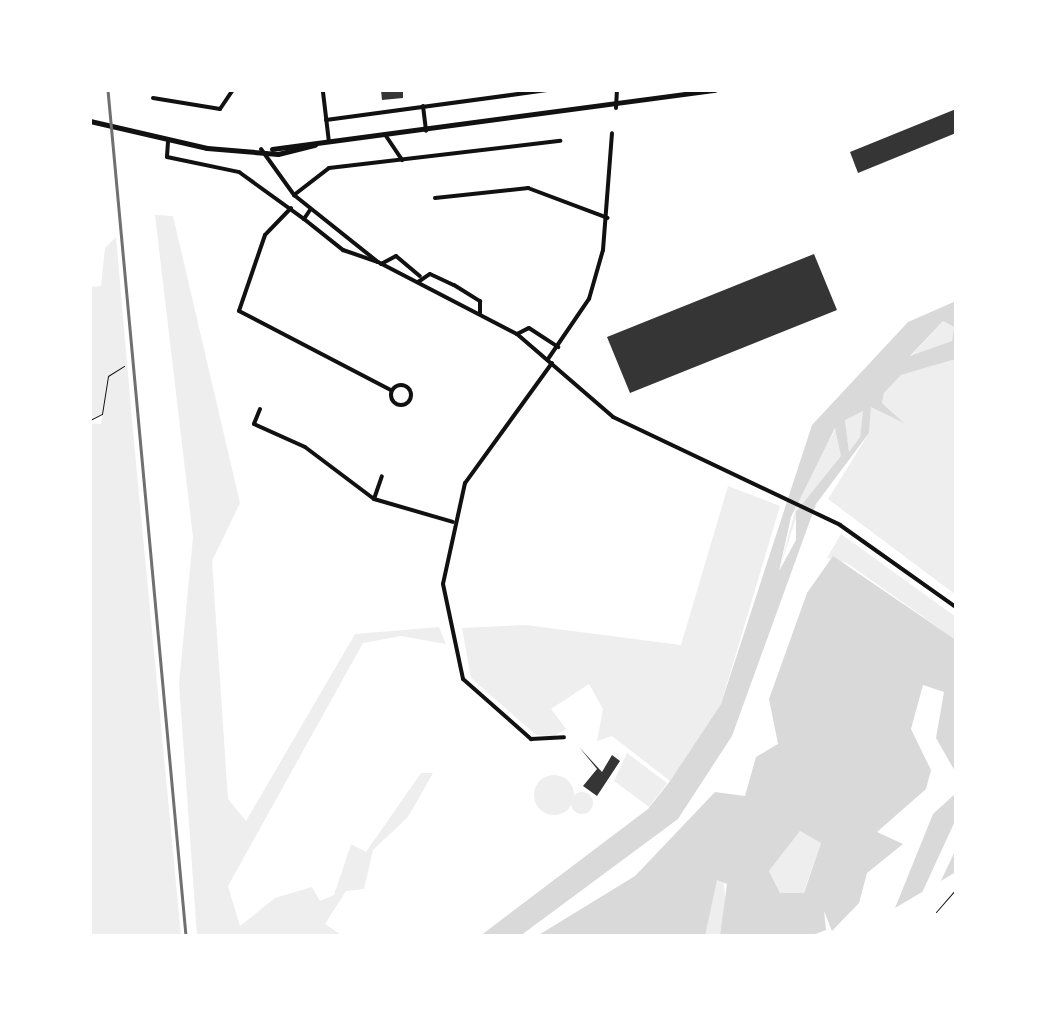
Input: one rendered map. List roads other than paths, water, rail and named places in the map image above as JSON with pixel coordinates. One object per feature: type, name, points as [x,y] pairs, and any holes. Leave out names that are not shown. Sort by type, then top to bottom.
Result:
[{"type":"main road","points":[[90,121],[168,142],[272,149],[616,108],[715,90]]},
{"type":"street","points":[[152,98],[220,108],[233,90]]},
{"type":"street","points":[[326,120],[547,90]]},
{"type":"street","points":[[616,108],[617,90]]},
{"type":"street","points":[[323,91],[330,143]]},
{"type":"street","points":[[424,106],[426,131]]},
{"type":"street","points":[[564,737],[544,744],[515,728],[464,679],[443,584],[453,522],[476,461],[550,361],[589,300],[608,218],[612,132]]},
{"type":"street","points":[[386,136],[402,160]]},
{"type":"street","points":[[294,195],[329,168],[560,141]]},
{"type":"street","points":[[168,142],[167,156],[240,172],[365,265],[396,256],[419,279],[517,334],[613,417],[826,518],[956,607]]},
{"type":"street","points":[[262,149],[294,195],[380,263],[480,301],[480,314]]},
{"type":"street","points":[[435,198],[528,188],[608,218]]},
{"type":"street","points":[[291,208],[266,236],[240,311],[392,390],[396,404],[410,399],[404,384],[392,390]]},
{"type":"street","points":[[304,219],[310,210]]},
{"type":"street","points":[[517,334],[529,328],[558,347]]},
{"type":"street","points":[[260,409],[254,424],[305,447],[374,499],[453,522]]},
{"type":"street","points":[[374,499],[382,476]]},
{"type":"railway","points":[[108,90],[186,936]]}]
